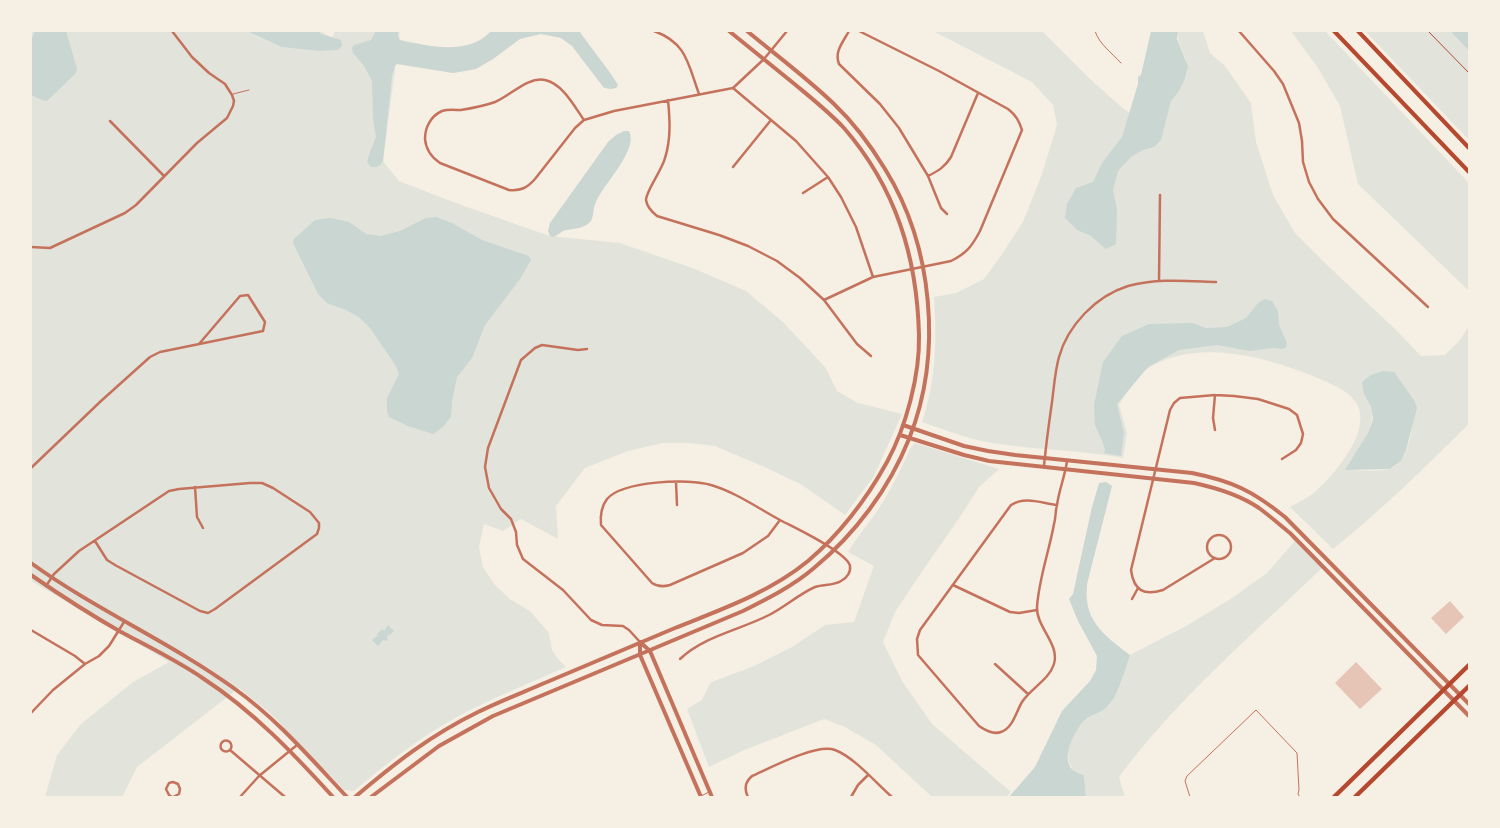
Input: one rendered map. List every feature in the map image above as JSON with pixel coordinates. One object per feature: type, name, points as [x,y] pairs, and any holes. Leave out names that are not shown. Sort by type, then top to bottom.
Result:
[{"type":"main road","points":[[1334,31],[1469,172]]},
{"type":"main road","points":[[1358,31],[1469,148]]},
{"type":"main road","points":[[1334,797],[1469,665]]},
{"type":"main road","points":[[1355,797],[1469,686]]},
{"type":"street","points":[[31,247],[50,248],[125,213],[136,205],[197,143],[227,118],[233,106],[232,95],[225,84],[200,66],[172,31]]},
{"type":"street","points":[[654,31],[670,38],[679,46],[686,57],[699,94]]},
{"type":"street","points":[[355,797],[417,747],[446,729],[489,707],[738,602],[784,578],[806,562],[844,526],[878,480],[898,440],[915,378],[919,346],[918,304],[913,268],[898,216],[878,176],[843,128],[820,106],[729,31]]},
{"type":"street","points":[[371,797],[439,746],[493,716],[650,651],[763,601],[812,570],[851,532],[873,505],[886,485],[910,437],[925,376],[929,344],[928,302],[923,266],[914,233],[902,202],[870,146],[834,104],[747,31]]},
{"type":"street","points":[[584,120],[566,94],[557,85],[548,80],[538,78],[497,102],[480,107],[443,111],[428,123],[425,131],[425,141],[428,151],[440,163],[509,190],[519,191],[528,187],[575,128],[584,120],[614,111],[733,88],[764,59],[787,31]]},
{"type":"street","points":[[849,31],[837,52],[839,64],[880,104],[894,122],[918,158],[928,176],[941,208],[947,214]]},
{"type":"street","points":[[824,300],[873,276],[951,261],[963,255],[972,245],[980,231],[1022,130],[1014,114],[904,53],[859,31]]},
{"type":"street","points":[[1239,31],[1283,84],[1299,123],[1303,162],[1308,182],[1318,199],[1334,219],[1428,308]]},
{"type":"street","points":[[733,88],[796,141],[828,177],[841,197],[856,227],[873,276]]},
{"type":"street","points":[[928,176],[946,165],[951,158],[978,93]]},
{"type":"street","points":[[668,100],[669,142],[662,167],[648,191],[646,201],[649,210],[657,216],[719,234],[777,261],[800,278],[824,300],[857,344],[871,356]]},
{"type":"street","points":[[734,167],[772,120]]},
{"type":"street","points":[[110,122],[164,176]]},
{"type":"street","points":[[803,194],[828,177]]},
{"type":"street","points":[[1160,195],[1160,281]]},
{"type":"street","points":[[1044,466],[1058,362],[1073,327],[1092,307],[1114,292],[1129,286],[1160,281],[1216,282]]},
{"type":"street","points":[[31,468],[150,357],[160,352],[263,331],[265,322],[248,295],[240,296],[199,344]]},
{"type":"street","points":[[587,349],[578,350],[542,345],[535,348],[521,360],[488,448],[485,467],[489,488],[502,510],[511,519],[516,532],[517,545],[523,559],[564,590],[591,620],[602,625],[622,626],[629,630],[650,651],[712,797]]},
{"type":"street","points":[[1215,395],[1213,418],[1216,430]]},
{"type":"street","points":[[1215,558],[1208,553],[1208,542],[1214,536],[1222,536],[1230,544],[1230,551],[1225,557],[1215,558],[1163,590],[1155,593],[1145,592],[1138,588],[1132,580],[1132,570],[1153,478],[1170,410],[1174,402],[1180,398],[1215,395],[1258,399],[1290,408],[1301,424],[1303,434],[1301,443],[1296,450],[1282,460]]},
{"type":"street","points":[[903,425],[946,440],[988,451],[1192,473],[1239,486],[1264,500],[1285,517],[1469,704]]},
{"type":"street","points":[[900,435],[989,461],[1194,483],[1237,496],[1259,508],[1295,538],[1469,716]]},
{"type":"street","points":[[1056,505],[1024,500],[1011,505],[920,630],[917,639],[918,655],[979,726],[986,731],[994,733],[1008,728],[1028,694],[1052,671],[1055,662],[1055,653],[1043,629],[1037,610],[1038,592],[1055,524],[1056,505],[1067,460]]},
{"type":"street","points":[[676,482],[677,505]]},
{"type":"street","points":[[680,659],[696,646],[769,615],[808,590],[840,582],[849,573],[848,563],[825,544],[729,492],[710,485],[694,482],[660,483],[622,489],[607,500],[602,508],[601,525],[652,583],[663,587],[743,553],[768,536],[780,520]]},
{"type":"street","points":[[46,586],[68,560],[79,551],[169,491],[195,487],[250,483],[262,484],[273,488],[310,512],[319,523],[317,534],[208,613],[200,612],[107,560],[95,542]]},
{"type":"street","points":[[195,487],[197,517],[203,528]]},
{"type":"street","points":[[31,563],[52,578],[124,622],[173,649],[236,690],[268,716],[347,797]]},
{"type":"street","points":[[31,575],[120,631],[175,660],[231,698],[290,751],[333,797]]},
{"type":"street","points":[[953,585],[1010,612],[1019,614],[1037,610]]},
{"type":"street","points":[[1132,599],[1138,588]]},
{"type":"street","points":[[31,713],[53,690],[99,656],[109,646],[124,622]]},
{"type":"street","points":[[31,630],[86,664]]},
{"type":"street","points":[[640,642],[640,655],[700,796]]},
{"type":"street","points":[[995,664],[1028,694]]},
{"type":"street","points":[[230,750],[231,744],[228,741],[224,741],[221,746],[222,749],[230,750],[285,797]]},
{"type":"street","points":[[240,797],[259,776],[297,745]]},
{"type":"street","points":[[748,797],[746,788],[748,780],[752,776],[808,752],[827,748],[851,759],[892,797]]},
{"type":"street","points":[[851,797],[858,785],[868,775]]},
{"type":"street","points":[[171,783],[176,783],[180,786],[180,791],[175,797],[168,795],[166,792],[167,785],[171,783]]},
{"type":"lane","points":[[1095,31],[1102,44],[1122,63]]},
{"type":"lane","points":[[232,95],[249,90]]},
{"type":"lane","points":[[1190,797],[1185,781],[1187,776],[1256,710],[1296,753],[1298,794],[1300,797]]},
{"type":"lane","points":[[700,796],[710,792]]},
{"type":"path","points":[[1428,31],[1469,73]]},
{"type":"shaded area","points":[[31,31],[321,31],[332,38],[335,31],[400,31],[383,161],[399,181],[550,236],[620,243],[695,269],[746,291],[783,322],[825,367],[837,391],[858,403],[902,414],[874,476],[845,515],[802,485],[715,446],[690,443],[663,443],[628,451],[585,468],[556,506],[558,539],[521,519],[503,531],[484,524],[479,547],[483,567],[494,584],[510,599],[530,611],[549,633],[552,650],[566,667],[484,703],[443,725],[404,751],[354,791],[344,790],[270,713],[239,688],[137,767],[122,797],[45,797],[57,755],[81,724],[133,682],[169,662],[31,581]]},
{"type":"shaded area","points":[[35,31],[66,31],[77,69],[76,73],[47,101],[31,95],[31,41]]},
{"type":"shaded area","points":[[247,31],[319,31],[321,34],[341,40],[342,46],[338,50],[320,51],[282,47]]},
{"type":"shaded area","points":[[376,31],[398,31],[400,40],[423,45],[448,47],[471,44],[482,39],[491,31],[579,31],[618,85],[616,88],[604,88],[572,46],[561,38],[541,34],[520,39],[476,69],[453,73],[397,64],[392,76],[383,161],[378,166],[371,167],[367,162],[376,137],[373,119],[372,81],[364,66],[353,53],[352,48],[354,45],[371,40]]},
{"type":"shaded area","points":[[933,31],[1042,31],[1091,80],[1125,110],[1163,131],[1168,108],[1184,80],[1187,70],[1186,61],[1178,40],[1178,31],[1203,31],[1210,53],[1225,66],[1251,103],[1256,142],[1273,195],[1295,233],[1421,356],[1445,355],[1460,340],[1469,326],[1469,424],[1386,504],[1333,549],[1290,507],[1315,492],[1342,462],[1356,437],[1360,424],[1360,412],[1351,396],[1341,389],[1313,376],[1272,362],[1228,353],[1206,352],[1184,355],[1163,361],[1144,371],[1119,405],[1127,433],[1123,458],[992,443],[965,437],[922,422],[933,375],[934,297],[956,293],[984,279],[1023,222],[1042,174],[1057,125],[1053,105],[1032,82]],"holes":[[[1404,387],[1414,400],[1410,439],[1407,449],[1396,465],[1389,469],[1380,470],[1346,470],[1364,441],[1371,425],[1371,409],[1364,394]]]},
{"type":"shaded area","points":[[1151,31],[1178,31],[1177,39],[1188,66],[1185,79],[1171,101],[1161,140],[1154,147],[1143,150],[1131,157],[1118,171],[1113,190],[1117,210],[1116,244],[1106,249],[1091,236],[1077,230],[1065,218],[1067,204],[1076,188],[1093,182],[1102,163],[1122,137],[1138,84],[1138,77],[1141,75]]},
{"type":"shaded area","points":[[1291,31],[1325,31],[1469,183],[1469,291],[1358,184],[1340,106],[1318,68]]},
{"type":"shaded area","points":[[1365,31],[1450,31],[1469,51],[1469,140]]},
{"type":"shaded area","points":[[1450,31],[1469,31],[1469,51]]},
{"type":"shaded area","points":[[624,131],[629,131],[631,139],[629,148],[600,195],[591,221],[583,227],[563,231],[553,237],[550,236],[548,231],[550,223],[608,142]]},
{"type":"shaded area","points":[[436,217],[452,223],[482,240],[529,256],[531,260],[520,279],[485,325],[472,358],[457,377],[451,417],[443,427],[433,434],[408,426],[389,417],[387,398],[399,374],[396,366],[370,328],[359,317],[327,303],[318,294],[293,243],[294,239],[315,220],[330,218],[349,222],[366,234],[381,236],[400,231],[426,218]]},
{"type":"shaded area","points":[[1265,299],[1272,301],[1278,311],[1279,325],[1287,343],[1286,348],[1250,351],[1217,345],[1179,350],[1148,367],[1117,404],[1124,433],[1121,456],[1104,453],[1105,449],[1095,425],[1094,405],[1103,362],[1122,336],[1149,324],[1192,323],[1206,328],[1227,327],[1246,318],[1258,303]]},
{"type":"shaded area","points":[[1383,371],[1394,372],[1414,400],[1417,408],[1406,450],[1401,461],[1390,469],[1345,470],[1368,433],[1373,419],[1371,407],[1364,394],[1362,382],[1371,375]]},
{"type":"shaded area","points":[[915,443],[999,469],[979,487],[921,573],[895,612],[883,642],[902,681],[932,724],[1011,792],[1006,797],[932,797],[876,745],[843,726],[824,719],[742,751],[709,767],[687,709],[702,700],[711,682],[752,667],[792,647],[825,625],[854,622],[874,566],[848,552],[883,502],[911,447]]},
{"type":"shaded area","points":[[1106,482],[1112,486],[1087,584],[1087,598],[1089,609],[1096,625],[1130,655],[1112,701],[1106,708],[1083,722],[1072,739],[1068,753],[1069,765],[1073,770],[1084,775],[1086,797],[1009,797],[1035,767],[1062,711],[1090,681],[1096,670],[1097,656],[1078,621],[1069,599],[1073,594],[1099,483]]},
{"type":"shaded area","points":[[1295,541],[1322,568],[1216,668],[1165,721],[1119,777],[1125,797],[1086,797],[1084,775],[1073,770],[1069,763],[1068,751],[1070,743],[1084,721],[1110,705],[1130,655],[1186,626],[1229,600],[1267,573]]},
{"type":"shaded area","points":[[388,625],[394,631],[389,634],[386,641],[383,640],[378,646],[372,640],[378,637],[377,634],[382,629],[384,631]]},
{"type":"building","points":[[1450,601],[1464,617],[1446,634],[1431,618]]},
{"type":"building","points":[[1356,662],[1382,689],[1360,709],[1335,683]]}]
